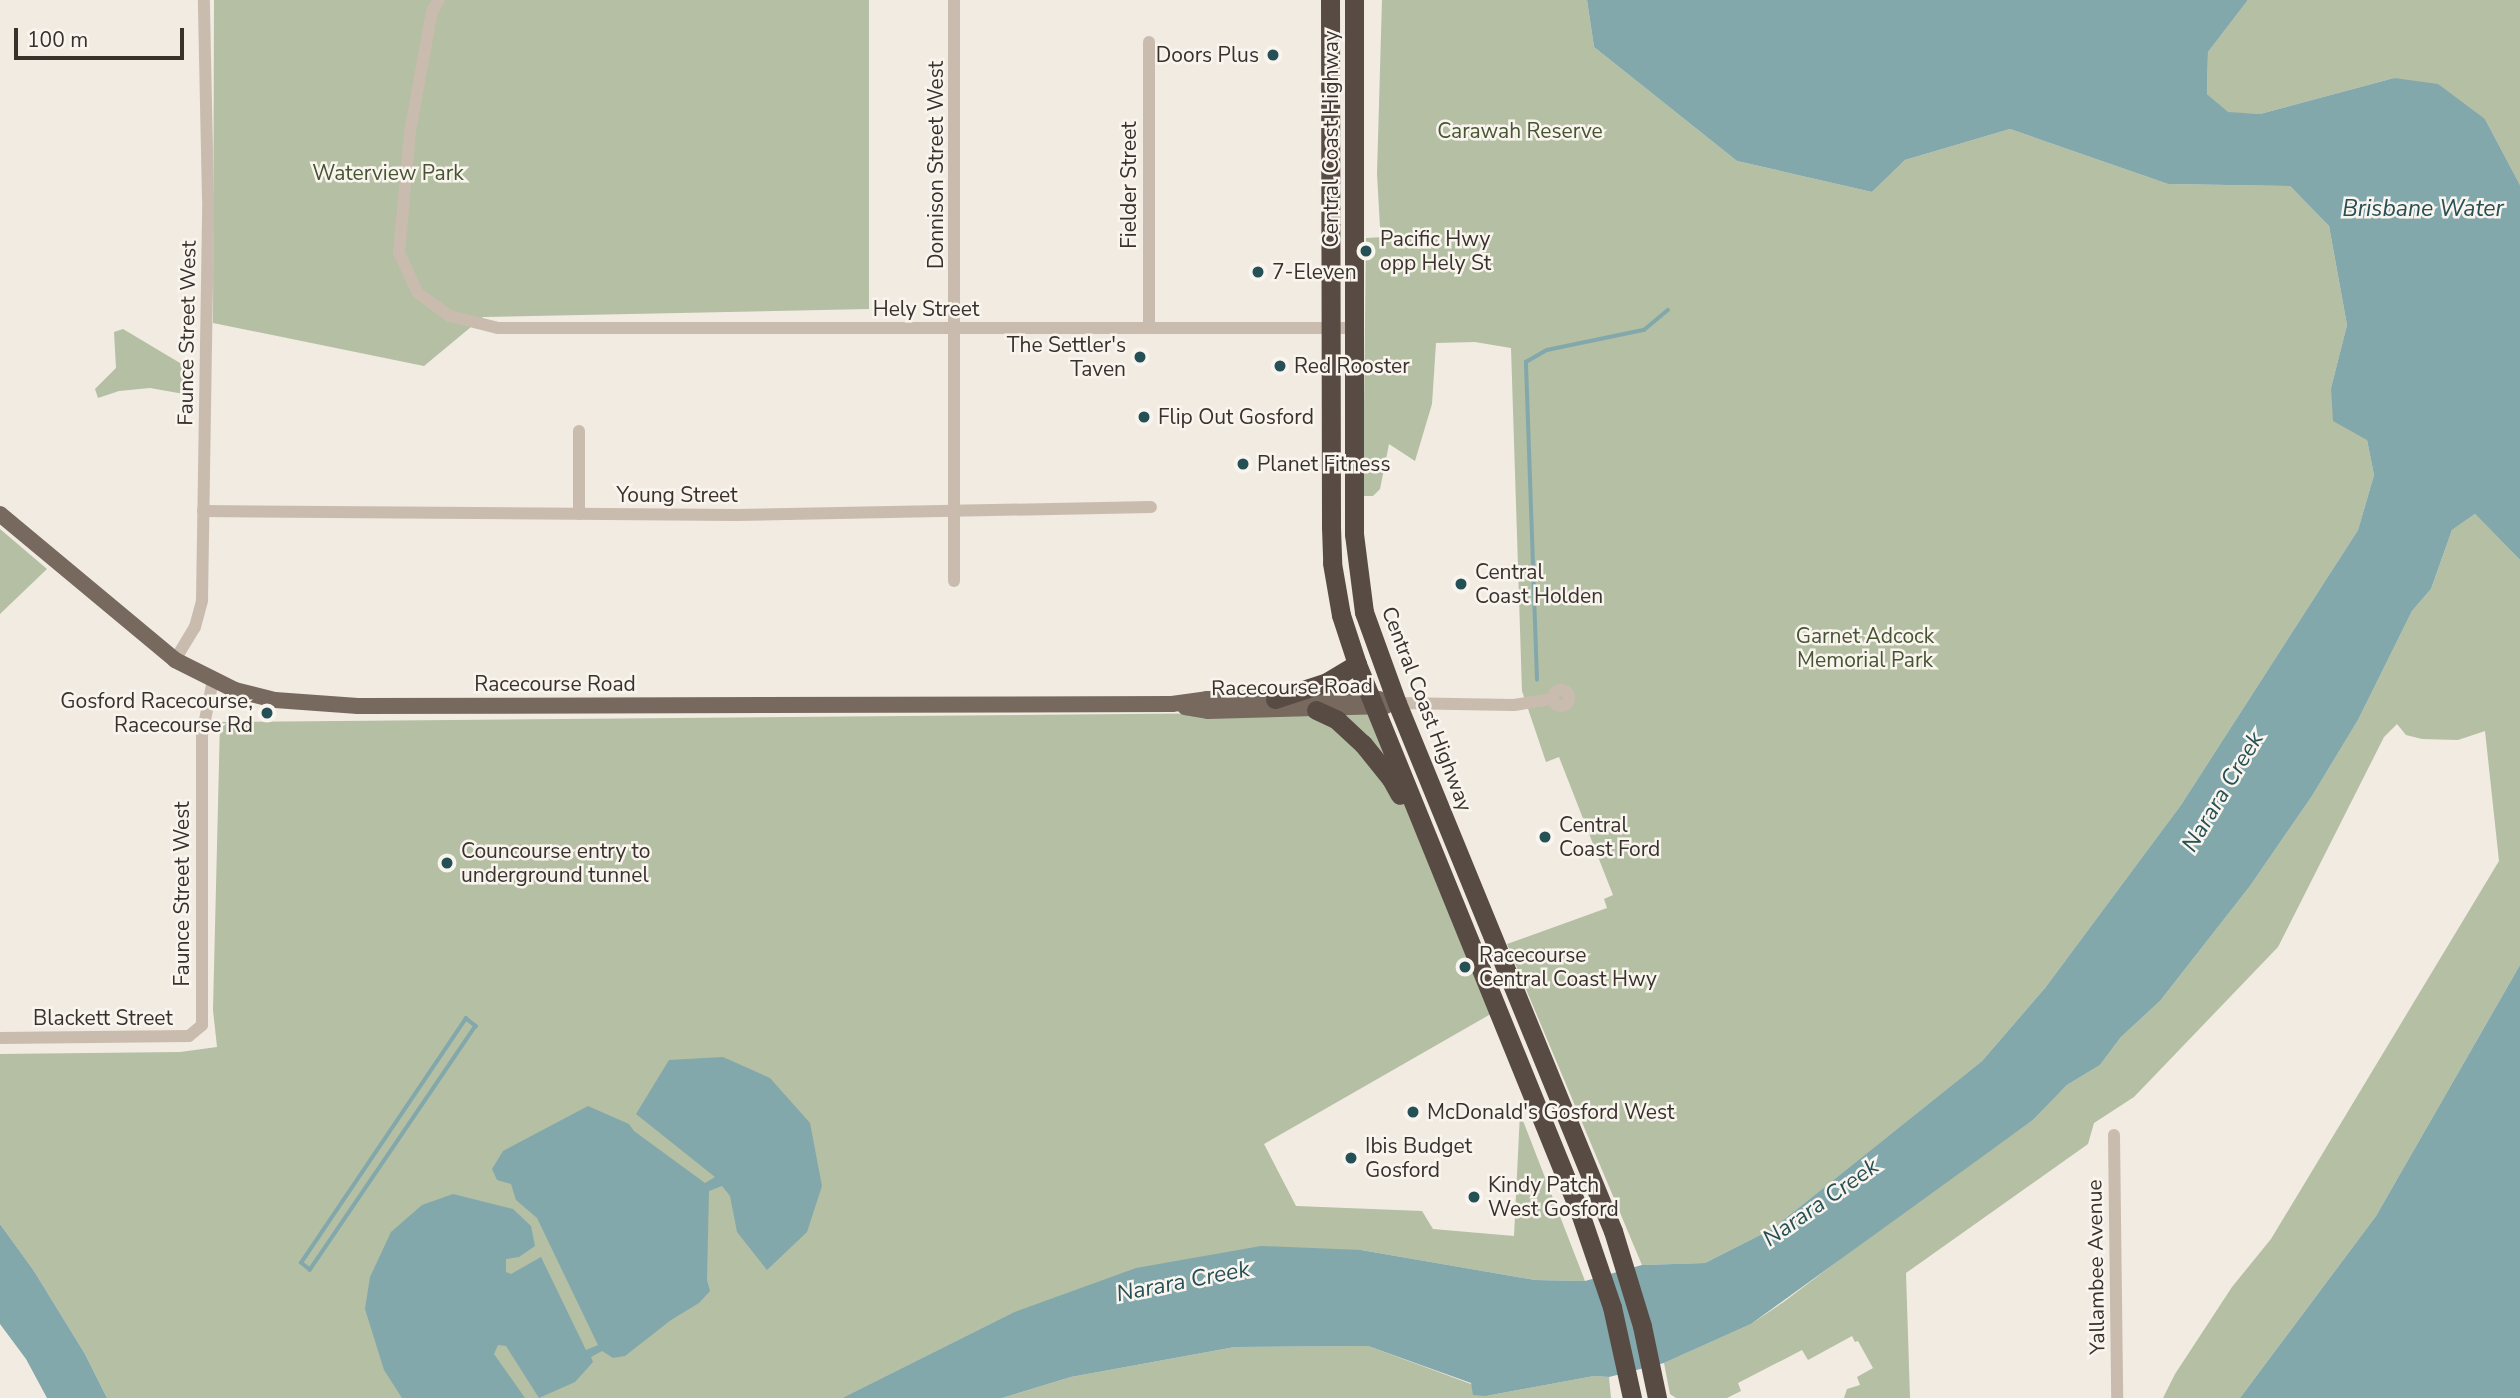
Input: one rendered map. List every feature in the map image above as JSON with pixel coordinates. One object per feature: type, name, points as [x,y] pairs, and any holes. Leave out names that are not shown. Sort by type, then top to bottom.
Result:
[{"type":"highway","name":"Central Coast Highway","points":[[1330,0],[1332,563],[1341,615],[1357,664],[1599,1266],[1631,1391]]},
{"type":"highway","name":"Central Coast Highway","points":[[1354,0],[1356,564],[1367,621],[1397,703],[1622,1257],[1657,1398]]},
{"type":"highway","points":[[1275,699],[1327,682],[1357,664]]},
{"type":"highway","points":[[1316,710],[1336,720],[1355,735],[1391,779],[1451,896]]},
{"type":"main road","name":"Racecourse Road","points":[[0,514],[175,660],[213,681],[270,700],[314,705],[1172,704],[1207,699],[1397,703]]},
{"type":"main road","name":"Racecourse Road","points":[[1172,704],[1208,711],[1316,710],[1373,703]]},
{"type":"street","name":"Faunce Street West","points":[[175,660],[199,618],[208,199],[204,0]]},
{"type":"street","name":"Hely Street","points":[[439,0],[432,11],[410,132],[399,253],[418,293],[450,316],[498,328],[1354,328]]},
{"type":"street","name":"Donnison Street West","points":[[954,0],[954,581]]},
{"type":"street","name":"Fielder Street","points":[[1149,42],[1149,328]]},
{"type":"street","points":[[579,431],[579,514]]},
{"type":"street","name":"Young Street","points":[[203,512],[579,514],[954,512],[1151,507]]},
{"type":"street","name":"Faunce Street West","points":[[202,1025],[202,735],[213,681]]},
{"type":"street","points":[[1397,703],[1514,705],[1553,699]]},
{"type":"street","name":"Blackett Street","points":[[0,1038],[189,1036],[202,1025]]},
{"type":"street","name":"Yallambee Avenue","points":[[2114,1135],[2117,1398]]},
{"type":"green space","name":"Waterview Park","points":[[214,0],[869,0],[869,309],[483,317],[424,366],[213,323]]},
{"type":"green space","name":"Garnet Adcock Memorial Park","points":[[1382,0],[1587,0],[1594,47],[1737,161],[1872,192],[1905,160],[2010,129],[2168,184],[2290,186],[2329,226],[2347,325],[2331,388],[2367,440],[2374,475],[2358,530],[2181,805],[2045,988],[1982,1061],[1772,1229],[1705,1263],[1642,1265],[1507,944],[1607,908],[1604,899],[1613,895],[1559,757],[1546,762],[1522,691],[1511,348],[1475,342],[1436,343],[1432,404],[1415,461],[1389,444],[1380,489],[1373,496],[1363,496],[1366,238],[1385,237],[1380,227],[1377,174]]},
{"type":"green space","points":[[2248,0],[2520,0],[2520,185],[2485,119],[2394,78],[2260,114],[2228,113],[2207,94],[2208,52]]},
{"type":"green space","points":[[123,329],[185,366],[184,394],[150,388],[119,391],[98,398],[95,389],[116,368],[114,332]]},
{"type":"green space","points":[[2475,514],[2520,560],[2520,965],[2376,1216],[2240,1398],[2163,1398],[2175,1374],[2232,1287],[2271,1239],[2499,861],[2485,731],[2458,740],[2422,739],[2406,735],[2397,724],[2384,737],[2278,947],[2134,1097],[2094,1123],[2088,1144],[1906,1273],[1910,1398],[1844,1398],[1847,1389],[1860,1385],[1857,1377],[1873,1368],[1858,1341],[1855,1342],[1852,1336],[1808,1360],[1802,1350],[1738,1383],[1741,1391],[1727,1398],[1676,1398],[1670,1394],[1664,1363],[1751,1324],[2033,1120],[2067,1085],[2100,1065],[2121,1037],[2160,1001],[2250,886],[2312,796],[2358,720],[2412,611],[2431,589],[2452,530]]},
{"type":"green space","points":[[0,529],[47,569],[0,614]]},
{"type":"green space","points":[[1368,712],[1496,1011],[1264,1144],[1296,1206],[1422,1211],[1433,1229],[1514,1236],[1520,1113],[1585,1281],[1535,1280],[1361,1250],[1012,1313],[842,1398],[107,1398],[85,1354],[34,1271],[0,1224],[0,1054],[180,1052],[217,1047],[213,1010],[220,722]]},
{"type":"green space","points":[[1368,1346],[1471,1384],[1486,1396],[1594,1376],[1609,1377],[1611,1398],[1002,1398],[1071,1377],[1235,1347]]},
{"type":"water","points":[[1587,0],[2248,0],[2208,52],[2207,94],[2228,112],[2260,114],[2394,78],[2438,84],[2485,119],[2520,185],[2520,560],[2475,514],[2452,530],[2431,589],[2412,611],[2358,720],[2312,796],[2250,886],[2160,1001],[2121,1037],[2100,1065],[2067,1085],[2033,1120],[1751,1324],[1664,1363],[1609,1377],[1594,1376],[1486,1396],[1473,1395],[1471,1383],[1368,1346],[1235,1347],[1071,1377],[1002,1398],[842,1398],[1012,1313],[1136,1268],[1261,1246],[1361,1250],[1535,1280],[1585,1281],[1642,1265],[1705,1263],[1772,1229],[1982,1061],[2045,988],[2181,805],[2358,530],[2374,475],[2367,440],[2333,421],[2331,388],[2347,325],[2329,226],[2290,186],[2168,184],[2010,129],[1905,160],[1872,192],[1737,161],[1594,47]]},
{"type":"water","points":[[2520,965],[2520,1398],[2240,1398],[2376,1216]]},
{"type":"water","points":[[723,1057],[770,1078],[810,1123],[822,1186],[807,1232],[767,1270],[737,1232],[730,1196],[722,1186],[709,1191],[707,1280],[710,1291],[699,1303],[671,1320],[625,1356],[613,1358],[602,1351],[591,1357],[593,1362],[575,1382],[539,1398],[506,1346],[498,1345],[494,1354],[525,1398],[402,1398],[384,1370],[365,1309],[370,1277],[391,1232],[422,1205],[453,1194],[513,1209],[531,1226],[535,1246],[519,1257],[506,1259],[506,1272],[511,1274],[541,1257],[586,1350],[598,1345],[537,1218],[516,1200],[511,1184],[497,1180],[492,1169],[503,1151],[588,1106],[629,1124],[634,1131],[705,1183],[715,1177],[636,1114],[669,1060]]},
{"type":"water","points":[[0,1224],[34,1271],[85,1354],[107,1398],[47,1398],[26,1359],[0,1324]]},
{"type":"waterway","points":[[1537,680],[1526,362],[1547,350],[1644,330],[1668,310]]},
{"type":"waterway","points":[[466,1018],[476,1026],[310,1270],[301,1263],[466,1018]]},
{"type":"place","name":"Doors Plus","points":[[1273,55]]},
{"type":"place","name":"Pacific Hwy opp Hely St","points":[[1366,251]]},
{"type":"place","name":"7-Eleven","points":[[1258,272]]},
{"type":"place","name":"The Settler's Taven","points":[[1140,357]]},
{"type":"place","name":"Red Rooster","points":[[1280,366]]},
{"type":"place","name":"Flip Out Gosford","points":[[1144,417]]},
{"type":"place","name":"Planet Fitness","points":[[1243,464]]},
{"type":"place","name":"Central Coast Holden","points":[[1461,584]]},
{"type":"place","name":"Gosford Racecourse, Racecourse Rd","points":[[267,713]]},
{"type":"place","name":"Central Coast Ford","points":[[1545,837]]},
{"type":"place","name":"Councourse entry to underground tunnel","points":[[447,863]]},
{"type":"place","name":"Racecourse Central Coast Hwy","points":[[1465,967]]},
{"type":"place","name":"McDonald's Gosford West","points":[[1413,1112]]},
{"type":"place","name":"Ibis Budget Gosford","points":[[1351,1158]]},
{"type":"place","name":"Kindy Patch West Gosford","points":[[1474,1197]]},
{"type":"park label","name":"Carawah Reserve","points":[[1520,131]]},
{"type":"water label","name":"Brisbane Water","points":[[2423,209]]},
{"type":"water label","name":"Narara Creek","points":[[2223,792]]},
{"type":"water label","name":"Narara Creek","points":[[1821,1203]]},
{"type":"water label","name":"Narara Creek","points":[[1183,1282]]}]
